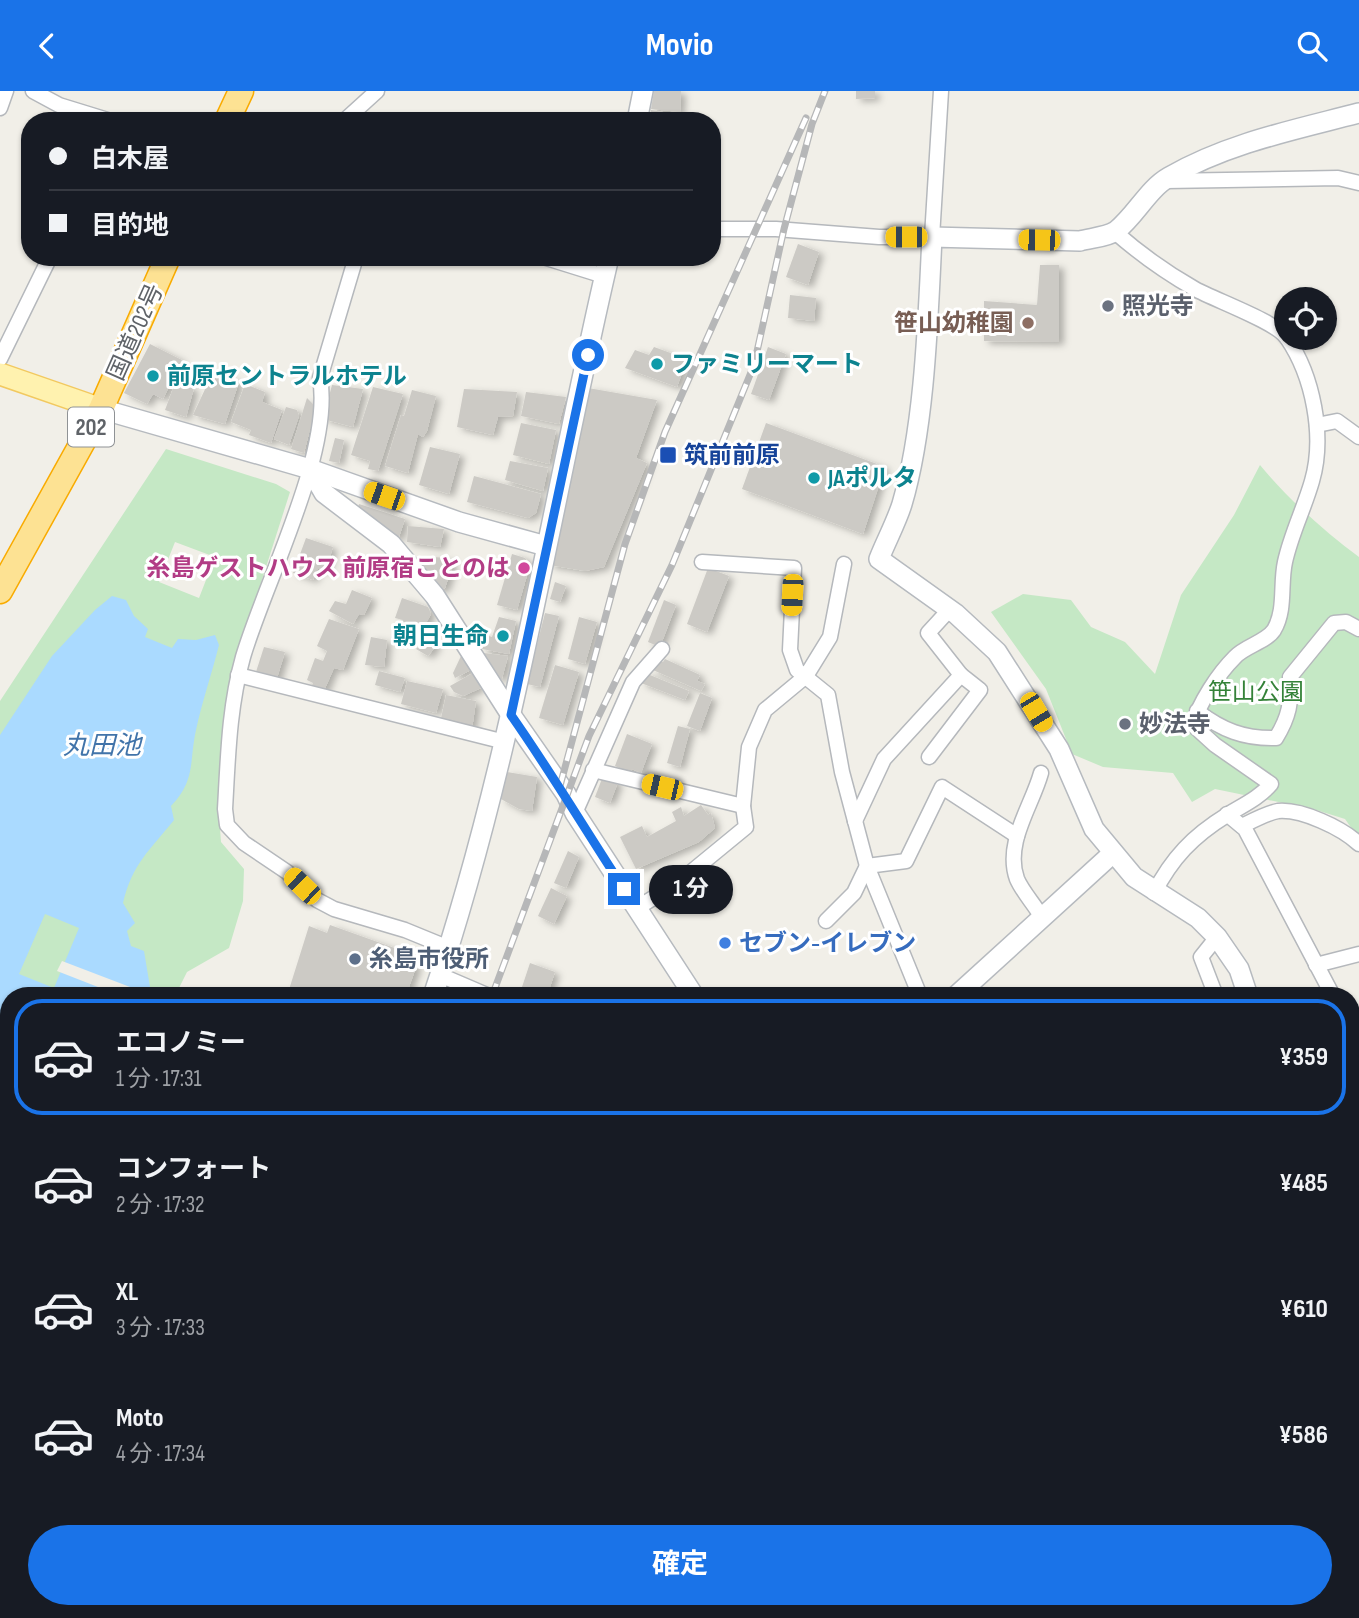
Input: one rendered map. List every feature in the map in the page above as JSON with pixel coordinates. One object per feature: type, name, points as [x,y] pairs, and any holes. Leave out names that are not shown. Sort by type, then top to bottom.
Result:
[{"type":"highway","points":[[231,112],[241,91]]},
{"type":"highway","name":"国道202号","points":[[0,591],[101,409],[163,266]]},
{"type":"main road","points":[[0,374],[101,409]]},
{"type":"street","points":[[0,108],[6,91]]},
{"type":"street","points":[[33,91],[59,105],[82,112]]},
{"type":"street","points":[[354,112],[377,91]]},
{"type":"street","points":[[639,112],[643,91]]},
{"type":"street","points":[[941,91],[928,310],[915,435],[902,504],[879,559],[950,609],[997,652],[1059,749],[1094,829],[1134,877],[1154,893],[1198,918],[1217,937],[1239,969],[1245,987]]},
{"type":"street","points":[[721,229],[776,229],[879,237],[1080,241],[1115,232],[1163,181],[1222,151],[1359,113]]},
{"type":"street","points":[[1163,181],[1338,178],[1359,183]]},
{"type":"street","points":[[1115,232],[1145,259],[1172,276],[1274,329]]},
{"type":"street","points":[[0,359],[46,266]]},
{"type":"street","points":[[353,266],[320,378],[324,397],[310,469],[231,701],[225,809],[227,825],[244,843],[287,871],[317,900],[334,909],[405,930],[449,948]]},
{"type":"street","points":[[436,987],[505,742],[606,266]]},
{"type":"street","points":[[1154,893],[1170,862],[1227,814],[1264,793],[1271,784],[1215,745],[1193,725],[1197,711],[1235,657],[1272,633],[1280,616],[1285,565],[1312,480],[1317,425],[1305,378],[1292,350]]},
{"type":"street","points":[[101,409],[310,469],[459,522],[546,547]]},
{"type":"street","points":[[1317,425],[1337,421],[1359,437]]},
{"type":"street","points":[[310,469],[324,493],[391,544],[435,596],[511,715],[566,794],[575,813],[688,987]]},
{"type":"street","points":[[702,562],[794,568],[790,650],[797,670],[828,695],[842,772],[867,866],[916,987]]},
{"type":"street","points":[[637,908],[679,882],[746,827],[743,806],[749,747],[765,710],[806,676],[832,629],[844,564]]},
{"type":"street","points":[[929,757],[980,690],[961,675],[928,633],[950,609]]},
{"type":"street","points":[[1197,711],[1215,724],[1249,739],[1276,738],[1288,719],[1292,696],[1290,677],[1334,623],[1346,622],[1359,629]]},
{"type":"street","points":[[575,813],[633,682],[662,649]]},
{"type":"street","points":[[238,675],[505,742]]},
{"type":"street","points":[[855,821],[884,759],[961,675]]},
{"type":"street","points":[[593,770],[743,806]]},
{"type":"street","points":[[1041,773],[1017,835],[1014,853],[1017,878],[1041,916]]},
{"type":"street","points":[[867,866],[906,861],[942,787],[1017,835]]},
{"type":"street","points":[[1242,826],[1278,811],[1321,820],[1348,833],[1359,844]]},
{"type":"street","points":[[1227,814],[1242,826],[1328,987]]},
{"type":"street","points":[[966,987],[1113,853]]},
{"type":"street","points":[[826,921],[854,893],[867,866]]},
{"type":"street","points":[[1213,987],[1201,957],[1217,937]]},
{"type":"street","points":[[1316,965],[1359,954]]},
{"type":"street","points":[[440,975],[468,987]]},
{"type":"green space","points":[[166,449],[276,484],[290,492],[228,686],[219,815],[221,842],[244,869],[243,901],[229,948],[187,972],[180,987],[0,987],[0,701]],"holes":[[[175,542],[215,557],[199,598],[159,582]]]},
{"type":"green space","name":"笹山公園","points":[[1260,465],[1307,514],[1359,557],[1359,839],[1345,819],[1313,809],[1215,789],[1192,802],[1173,773],[1103,767],[1072,754],[1046,689],[991,612],[1023,594],[1071,600],[1091,627],[1125,642],[1155,674],[1181,595],[1234,515]]},
{"type":"water","name":"丸田池","points":[[112,596],[126,600],[134,616],[148,629],[145,637],[172,648],[178,639],[196,640],[215,635],[219,645],[198,719],[188,779],[171,806],[174,820],[137,868],[123,903],[135,923],[127,931],[131,946],[144,951],[150,987],[54,987],[79,928],[45,914],[19,974],[52,987],[0,987],[0,735],[52,656],[95,610]]},
{"type":"pier","points":[[62,961],[130,987],[98,987],[57,971]]},
{"type":"building","points":[[654,91],[681,91],[680,112],[651,109]]},
{"type":"building","points":[[856,91],[875,91],[875,98],[856,99]]},
{"type":"building","points":[[798,244],[819,252],[808,285],[786,277]]},
{"type":"building","name":"笹山幼稚園","points":[[1040,265],[1059,265],[1059,342],[984,341],[984,301],[1037,305]]},
{"type":"building","points":[[790,295],[816,298],[814,321],[788,318]]},
{"type":"building","name":"前原セントラルホテル","points":[[150,344],[182,360],[163,399],[153,394],[147,404],[124,393]]},
{"type":"building","name":"ファミリーマート","points":[[654,347],[687,359],[677,387],[625,368],[635,350],[649,355]]},
{"type":"building","points":[[768,347],[786,354],[769,400],[751,394]]},
{"type":"building","points":[[214,370],[239,382],[225,424],[193,415]]},
{"type":"building","points":[[175,383],[194,388],[186,417],[165,410]]},
{"type":"building","points":[[245,384],[265,392],[262,402],[282,410],[271,443],[249,435],[251,430],[231,422]]},
{"type":"building","points":[[332,385],[363,389],[353,427],[323,419]]},
{"type":"building","points":[[373,387],[403,394],[378,471],[368,469],[370,461],[351,455]]},
{"type":"building","points":[[588,388],[657,400],[636,458],[647,463],[604,567],[585,571],[549,565]]},
{"type":"building","points":[[464,389],[517,392],[513,416],[498,417],[493,435],[457,427]]},
{"type":"building","points":[[412,390],[436,396],[427,431],[423,437],[418,434],[408,473],[385,466]]},
{"type":"building","points":[[526,392],[566,397],[559,424],[521,416]]},
{"type":"building","points":[[307,398],[315,406],[304,453],[291,449]]},
{"type":"building","points":[[286,407],[297,410],[299,416],[289,445],[274,439]]},
{"type":"building","points":[[521,423],[556,430],[549,464],[513,455]]},
{"type":"building","name":"JAポルタ","points":[[766,423],[885,467],[863,534],[742,489]]},
{"type":"building","points":[[335,438],[344,440],[339,463],[329,461]]},
{"type":"building","points":[[430,447],[460,454],[449,494],[419,485]]},
{"type":"building","points":[[510,461],[548,468],[543,491],[505,480]]},
{"type":"building","points":[[474,476],[541,494],[536,513],[528,518],[467,502]]},
{"type":"building","points":[[359,504],[405,519],[398,540],[357,511]]},
{"type":"building","points":[[408,526],[444,529],[440,547],[407,542]]},
{"type":"building","points":[[306,538],[333,547],[326,570],[318,568],[313,580],[293,573]]},
{"type":"building","points":[[512,554],[525,558],[530,565],[517,610],[497,605]]},
{"type":"building","points":[[448,558],[453,565],[445,588],[438,591],[417,559]]},
{"type":"building","points":[[708,568],[729,576],[707,632],[687,624]]},
{"type":"building","points":[[555,582],[566,586],[560,602],[550,599]]},
{"type":"building","points":[[352,590],[372,598],[364,615],[359,614],[353,624],[329,611],[335,601],[346,604]]},
{"type":"building","points":[[402,598],[428,607],[431,614],[416,641],[401,637],[403,620],[395,618]]},
{"type":"building","points":[[664,600],[676,605],[660,647],[648,642]]},
{"type":"building","points":[[545,613],[559,616],[540,687],[527,684]]},
{"type":"building","name":"朝日生命","points":[[499,617],[516,621],[509,654],[482,649],[486,635],[492,637]]},
{"type":"building","points":[[579,617],[597,622],[585,664],[568,659]]},
{"type":"building","points":[[329,619],[359,629],[343,670],[334,668],[323,693],[310,690],[313,683],[307,680],[315,658],[323,661],[327,651],[317,646]]},
{"type":"building","points":[[431,634],[436,646],[428,656],[416,649]]},
{"type":"building","points":[[371,637],[387,640],[384,667],[365,665]]},
{"type":"building","points":[[264,647],[285,652],[276,681],[255,675]]},
{"type":"building","points":[[484,653],[508,656],[501,682],[484,662]]},
{"type":"building","points":[[461,656],[471,670],[455,678],[453,673]]},
{"type":"building","points":[[665,659],[700,675],[697,681],[705,684],[701,691],[653,670],[657,660],[663,662]]},
{"type":"building","points":[[555,665],[579,672],[563,725],[539,718]]},
{"type":"building","points":[[379,671],[405,678],[400,692],[375,685]]},
{"type":"building","points":[[473,673],[481,688],[463,696],[454,692],[450,686]]},
{"type":"building","points":[[645,673],[689,691],[685,700],[641,683]]},
{"type":"building","points":[[407,681],[443,689],[436,713],[401,704]]},
{"type":"building","points":[[700,693],[712,698],[700,731],[687,726]]},
{"type":"building","points":[[446,695],[476,701],[472,729],[440,723]]},
{"type":"building","points":[[678,726],[690,729],[680,767],[667,763]]},
{"type":"building","points":[[627,734],[652,744],[641,773],[632,769],[630,773],[615,766]]},
{"type":"building","points":[[507,772],[537,777],[532,811],[519,809],[501,799]]},
{"type":"building","points":[[603,776],[618,782],[610,803],[595,797]]},
{"type":"building","points":[[701,805],[708,815],[711,813],[715,828],[699,842],[636,869],[620,837],[642,826],[647,837],[676,821],[672,812],[681,807],[684,816]]},
{"type":"building","points":[[568,851],[579,857],[566,888],[554,883]]},
{"type":"building","points":[[551,888],[567,896],[554,924],[538,916]]},
{"type":"building","name":"糸島市役所","points":[[330,925],[414,955],[411,963],[417,965],[409,987],[290,987],[309,926],[327,933]]},
{"type":"building","points":[[530,963],[555,972],[550,987],[522,987]]},
{"type":"railway","points":[[495,987],[589,736],[672,565],[754,365],[784,229],[812,124],[825,91]]},
{"type":"railway","points":[[560,786],[625,544],[665,432],[806,118]]},
{"type":"place","name":"照光寺","points":[[1108,306]]},
{"type":"place","name":"笹山幼稚園","points":[[1028,323]]},
{"type":"place","name":"ファミリーマート","points":[[657,364]]},
{"type":"place","name":"前原セントラルホテル","points":[[153,376]]},
{"type":"place","name":"筑前前原","points":[[668,455]]},
{"type":"place","name":"JAポルタ","points":[[814,478]]},
{"type":"place","name":"糸島ゲストハウス 前原宿ことのは","points":[[524,568]]},
{"type":"place","name":"朝日生命","points":[[503,636]]},
{"type":"place","name":"妙法寺","points":[[1125,724]]},
{"type":"place","name":"セブン-イレブン","points":[[725,943]]},
{"type":"place","name":"糸島市役所","points":[[355,959]]},
{"type":"route","points":[[588,355],[511,715],[566,794],[575,813],[624,889]]}]
